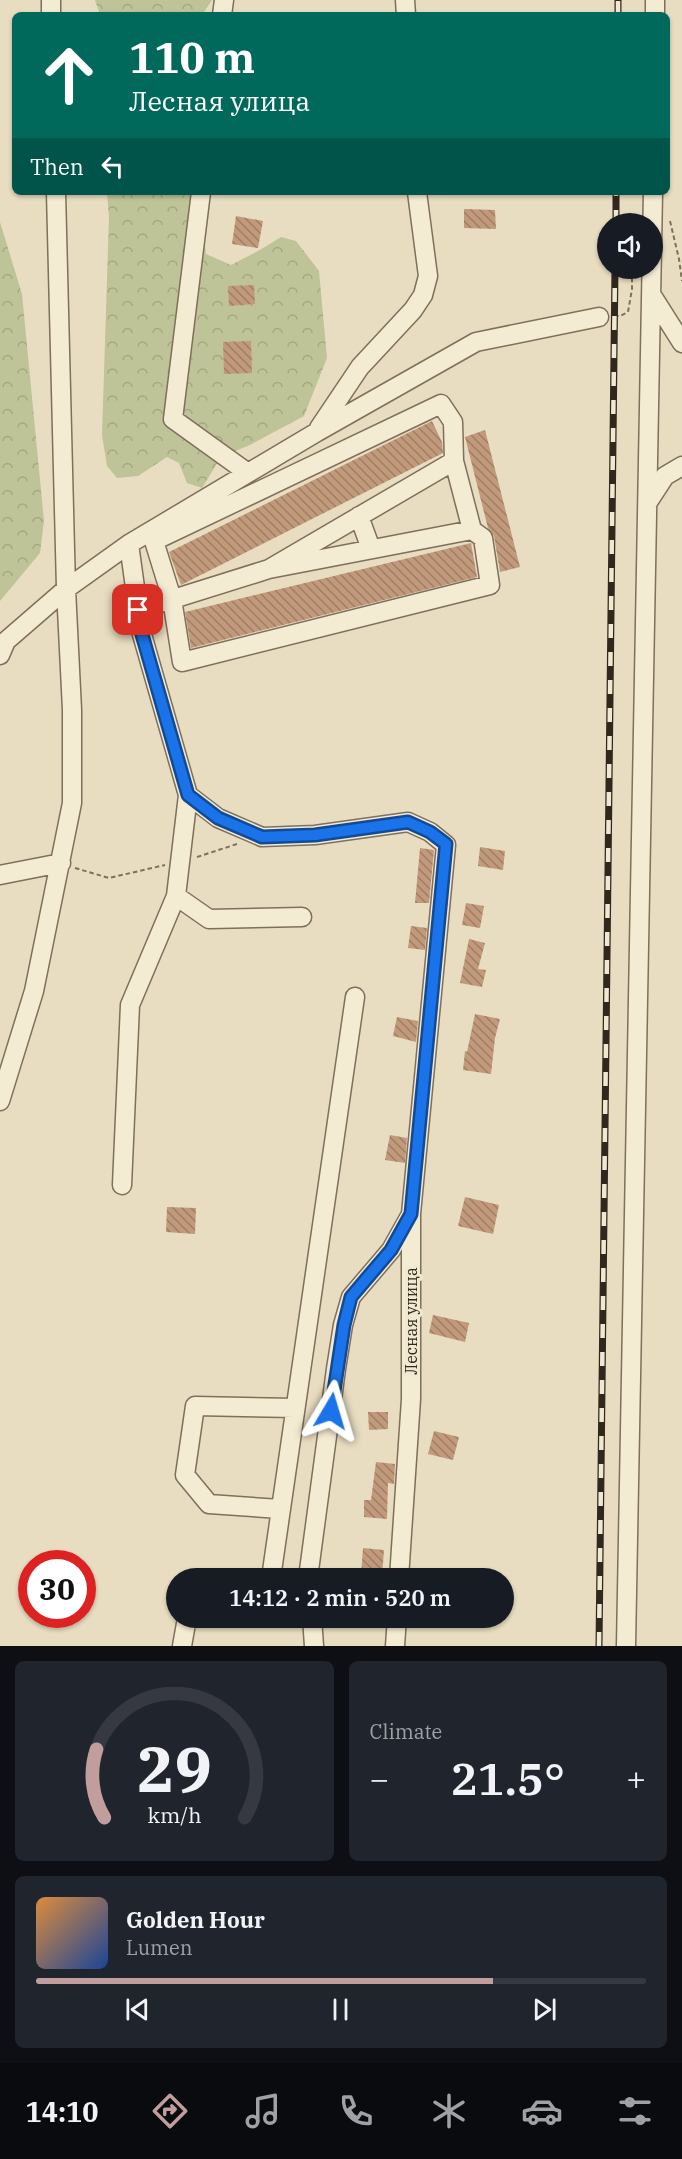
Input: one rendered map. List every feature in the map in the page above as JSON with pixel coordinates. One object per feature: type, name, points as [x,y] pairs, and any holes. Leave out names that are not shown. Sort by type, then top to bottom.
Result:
[{"type":"street","points":[[0,1101],[34,991],[72,803],[72,710],[66,589],[56,195]]},
{"type":"street","points":[[201,195],[173,419],[248,473]]},
{"type":"street","points":[[317,432],[360,366],[413,310],[423,296],[428,276],[417,195]]},
{"type":"street","points":[[626,1646],[653,195]]},
{"type":"street","points":[[652,297],[682,343]]},
{"type":"street","points":[[0,655],[6,641],[66,589],[129,544],[317,432],[476,342],[599,317]]},
{"type":"street","points":[[441,404],[453,422],[454,461],[472,530],[483,538],[490,585],[182,662],[172,599],[154,541],[441,404]]},
{"type":"street","points":[[270,568],[454,461]]},
{"type":"street","points":[[648,502],[665,476],[682,466]]},
{"type":"street","points":[[359,516],[371,549]]},
{"type":"street","points":[[138,610],[270,568],[472,530]]},
{"type":"street","points":[[122,1185],[130,1005],[176,896],[188,795],[141,631],[129,544]]},
{"type":"street","name":"Лесная улица","points":[[188,795],[218,818],[262,837],[315,835],[408,822],[430,832],[446,844],[411,1214],[411,1399],[400,1568]]},
{"type":"street","points":[[0,875],[61,863]]},
{"type":"street","points":[[176,896],[209,919],[302,917]]},
{"type":"street","points":[[272,1568],[355,997]]},
{"type":"street","points":[[309,1568],[336,1369],[351,1297],[391,1250],[411,1214]]},
{"type":"street","points":[[280,1509],[209,1504],[185,1475],[195,1406],[295,1408]]},
{"type":"street","points":[[182,1646],[185,1628]]},
{"type":"street","points":[[313,1628],[314,1646]]},
{"type":"street","points":[[395,1646],[396,1628]]},
{"type":"path","points":[[669,218],[682,281]]},
{"type":"path","points":[[599,317],[620,316],[628,312],[632,279]]},
{"type":"path","points":[[61,863],[109,879],[180,862],[262,837]]},
{"type":"green space","points":[[95,0],[212,0],[204,12],[99,12]]},
{"type":"green space","points":[[107,195],[198,195],[206,254],[231,265],[281,237],[296,241],[319,271],[327,358],[304,416],[250,445],[221,457],[202,488],[187,483],[179,463],[167,457],[138,476],[117,478],[107,466],[102,435],[109,217]]},
{"type":"green space","points":[[0,222],[22,294],[44,521],[40,553],[0,601]]},
{"type":"building","points":[[464,209],[495,210],[496,229],[464,228]]},
{"type":"building","points":[[236,216],[263,221],[258,248],[232,244]]},
{"type":"building","points":[[254,285],[255,304],[229,306],[228,286]]},
{"type":"building","points":[[251,341],[252,373],[224,374],[223,342]]},
{"type":"building","points":[[432,421],[442,442],[443,453],[181,585],[169,552]]},
{"type":"building","points":[[485,430],[520,567],[500,572],[494,536],[488,528],[465,437]]},
{"type":"building","points":[[471,543],[477,577],[191,648],[185,612]]},
{"type":"building","points":[[480,847],[505,851],[503,870],[478,866]]},
{"type":"building","points":[[420,848],[434,850],[429,903],[415,903]]},
{"type":"building","points":[[466,903],[484,906],[480,928],[462,925]]},
{"type":"building","points":[[411,926],[427,928],[425,950],[408,948]]},
{"type":"building","points":[[469,939],[485,943],[478,969],[486,970],[482,987],[460,983]]},
{"type":"building","points":[[475,1014],[500,1019],[495,1038],[491,1074],[463,1070],[465,1051],[467,1052]]},
{"type":"building","points":[[397,1017],[418,1021],[416,1042],[393,1036]]},
{"type":"building","points":[[390,1135],[407,1138],[405,1163],[385,1160]]},
{"type":"building","points":[[465,1197],[499,1205],[493,1234],[458,1226]]},
{"type":"building","points":[[167,1207],[196,1208],[195,1234],[166,1232]]},
{"type":"building","points":[[433,1315],[469,1323],[465,1342],[429,1333]]},
{"type":"building","points":[[368,1412],[388,1412],[388,1429],[369,1430]]},
{"type":"building","points":[[434,1431],[459,1437],[453,1460],[428,1454]]},
{"type":"building","points":[[376,1462],[395,1464],[394,1484],[388,1483],[387,1519],[364,1517],[364,1500],[371,1500]]},
{"type":"building","points":[[363,1548],[384,1550],[383,1568],[362,1568]]},
{"type":"railway","points":[[618,0],[618,12]]},
{"type":"railway","points":[[616,195],[616,213]]},
{"type":"railway","points":[[599,1646],[615,279]]},
{"type":"route","points":[[138,610],[141,631],[188,795],[218,818],[262,837],[315,835],[408,822],[430,832],[446,844],[411,1214],[391,1250],[351,1297],[336,1369],[331,1411]]}]
